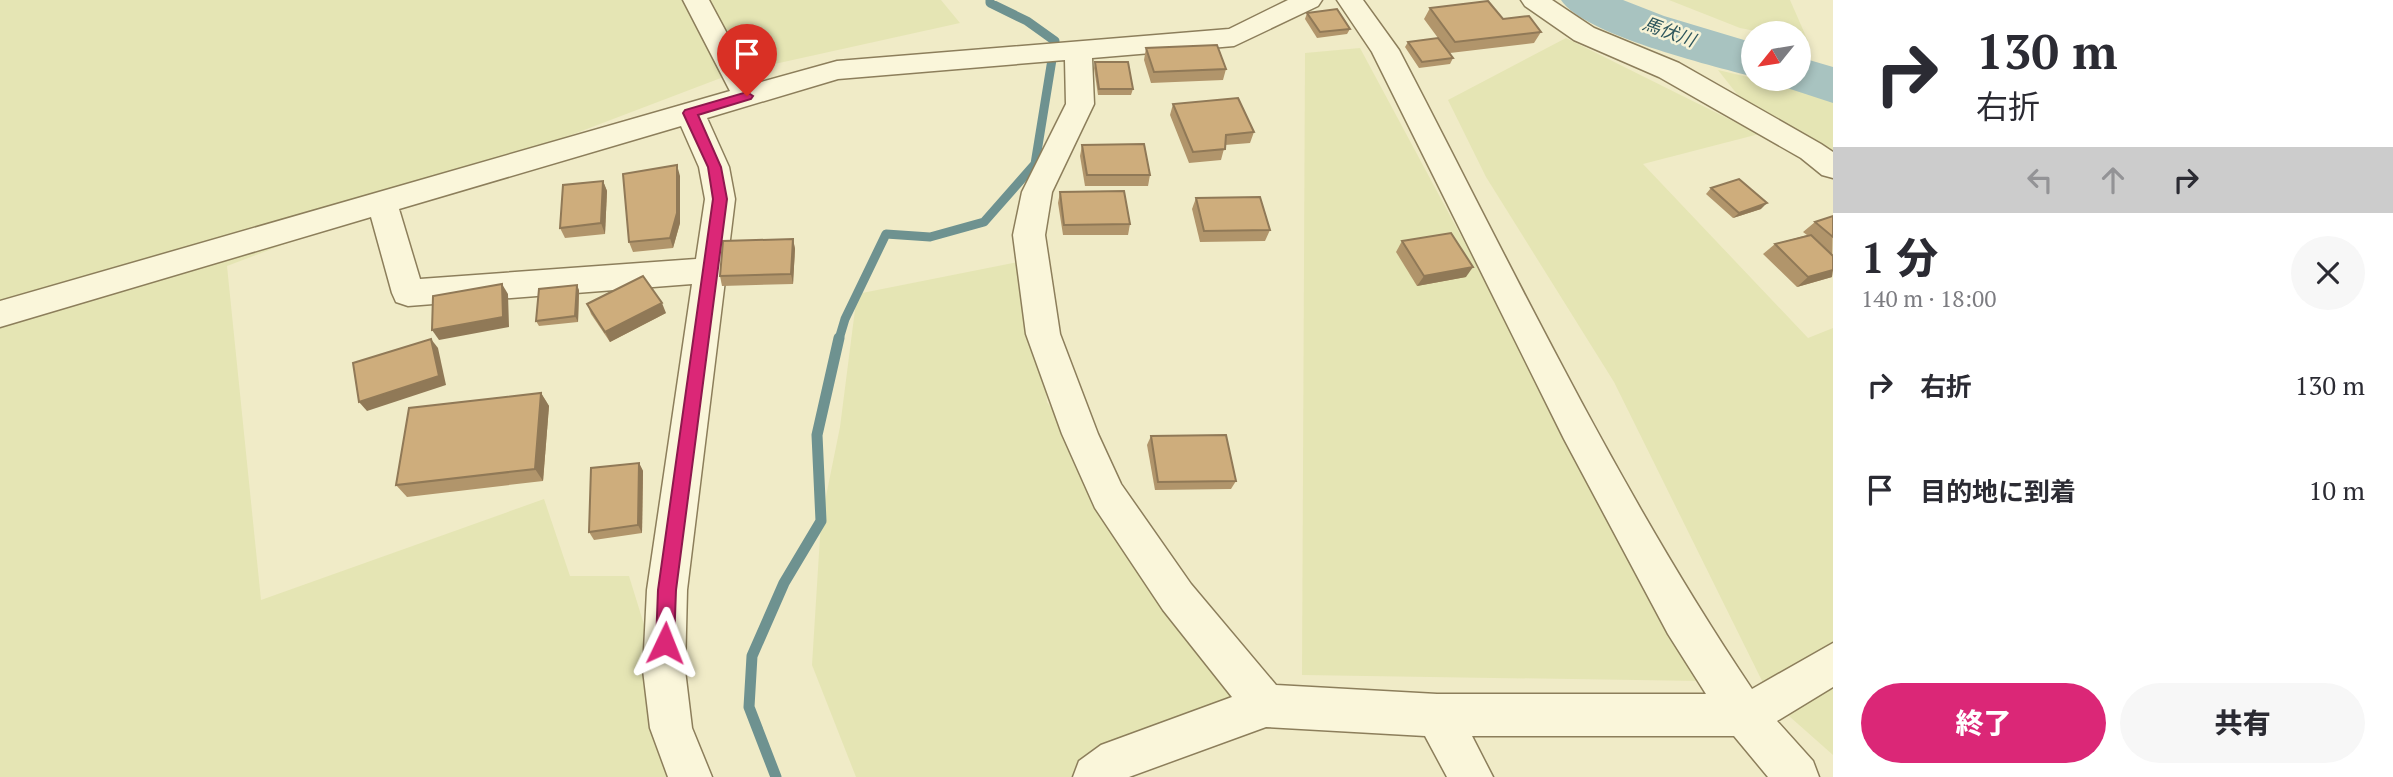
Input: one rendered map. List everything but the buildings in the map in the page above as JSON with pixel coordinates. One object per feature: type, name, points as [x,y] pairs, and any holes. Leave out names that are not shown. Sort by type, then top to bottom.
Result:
[{"type":"street","points":[[696,0],[747,96]]},
{"type":"street","points":[[0,314],[837,70],[1234,37],[1309,0]]},
{"type":"street","points":[[1350,0],[1385,50],[1577,428],[1682,620],[1744,715],[1797,777]]},
{"type":"street","points":[[1534,0],[1584,34],[1669,70],[1833,167]]},
{"type":"street","points":[[1062,51],[1080,104],[1037,191],[1029,235],[1042,334],[1080,434],[1108,496],[1177,597],[1266,706]]},
{"type":"street","points":[[690,113],[715,167],[720,199],[667,590],[664,670],[671,729],[690,777]]},
{"type":"street","points":[[382,202],[408,293],[710,270]]},
{"type":"street","points":[[1095,777],[1116,760],[1266,706],[1437,715],[1744,715],[1833,663]]},
{"type":"street","points":[[1437,715],[1471,777]]},
{"type":"green space","points":[[0,0],[941,0],[960,23],[734,73],[227,266],[261,600],[544,499],[570,576],[629,576],[691,777],[0,777]]},
{"type":"green space","points":[[1669,0],[1790,0],[1799,21],[1741,21],[1740,28]]},
{"type":"green space","points":[[1566,38],[1759,134],[1643,164],[1808,338],[1833,328],[1833,755],[1772,701],[1614,382],[1486,177],[1448,100]]},
{"type":"green space","points":[[1360,48],[1700,681],[1302,675],[1305,53]]},
{"type":"green space","points":[[1718,70],[1741,75],[1741,91],[1807,91],[1833,97],[1833,177],[1759,122]]},
{"type":"green space","points":[[1033,259],[1047,402],[1266,706],[1073,777],[856,777],[812,665],[821,521],[840,427],[857,294]]},
{"type":"waterway","points":[[839,339],[845,319],[886,234],[930,237],[984,222],[1035,164],[1055,41],[1027,21],[990,3],[990,0]]},
{"type":"waterway","name":"馬伏川","points":[[1585,0],[1646,27],[1741,56]]},
{"type":"waterway","name":"馬伏川","points":[[1811,78],[1833,86]]},
{"type":"waterway","points":[[776,777],[749,707],[752,656],[784,583],[821,521],[817,435],[839,338]]},
{"type":"route","points":[[665,643],[667,590],[720,199],[715,167],[690,113],[747,96]]}]
